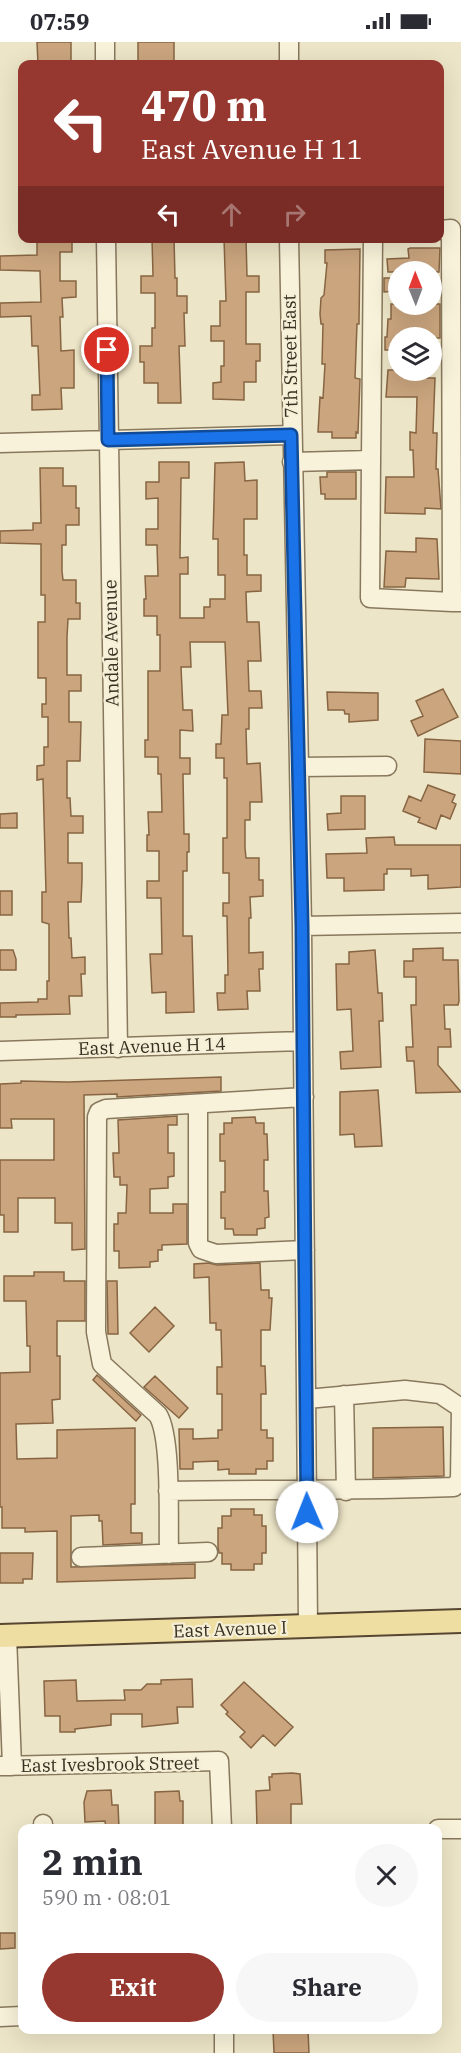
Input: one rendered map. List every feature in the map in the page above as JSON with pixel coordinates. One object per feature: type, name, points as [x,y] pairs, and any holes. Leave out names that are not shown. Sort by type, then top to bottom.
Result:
[{"type":"main road","name":"East Avenue I","points":[[4,1636],[461,1621]]},
{"type":"street","points":[[105,42],[105,60]]},
{"type":"street","points":[[289,42],[289,60]]},
{"type":"street","points":[[373,243],[370,598],[456,602],[456,285],[451,229],[444,230]]},
{"type":"street","name":"Andale Avenue","points":[[106,243],[118,1048]]},
{"type":"street","name":"7th Street East","points":[[289,243],[302,926],[308,1626]]},
{"type":"street","points":[[0,443],[291,435]]},
{"type":"street","points":[[292,462],[371,460]]},
{"type":"street","points":[[299,767],[387,766]]},
{"type":"street","points":[[302,926],[461,923]]},
{"type":"street","name":"East Avenue H 14","points":[[0,1051],[303,1041]]},
{"type":"street","points":[[169,1554],[168,1491],[163,1422],[102,1364],[96,1332],[99,1112],[106,1109],[304,1097]]},
{"type":"street","points":[[198,1104],[198,1243],[201,1249],[216,1254],[305,1250]]},
{"type":"street","points":[[168,1491],[307,1489],[346,1491],[454,1487],[460,1480],[461,1408],[440,1394],[405,1390],[307,1399]]},
{"type":"street","points":[[344,1395],[346,1491]]},
{"type":"street","points":[[81,1557],[208,1552]]},
{"type":"street","points":[[4,1636],[6,1766]]},
{"type":"street","name":"East Ivesbrook Street","points":[[6,1766],[219,1761],[222,1824]]},
{"type":"street","points":[[442,1829],[461,1829]]},
{"type":"street","points":[[0,2017],[18,2016]]},
{"type":"street","points":[[224,2034],[224,2053]]},
{"type":"building","points":[[37,42],[71,42],[71,60],[38,60]]},
{"type":"building","points":[[138,42],[174,42],[174,60],[138,60]]},
{"type":"building","points":[[37,243],[72,243],[72,252],[60,252],[60,281],[76,281],[76,297],[62,298],[61,351],[74,350],[74,388],[61,388],[62,409],[32,410],[32,395],[40,395],[38,346],[32,346],[31,316],[0,317],[0,303],[41,302],[40,271],[0,270],[0,256],[37,255]]},
{"type":"building","points":[[152,243],[174,243],[177,296],[187,296],[187,313],[184,313],[185,346],[179,346],[181,403],[158,403],[158,383],[144,383],[144,362],[140,362],[140,346],[152,346],[152,328],[155,328],[155,293],[141,293],[141,276],[153,276]]},
{"type":"building","points":[[224,243],[246,243],[247,276],[259,276],[259,292],[246,292],[246,344],[260,344],[260,361],[256,361],[256,382],[244,382],[244,400],[213,399],[213,383],[221,382],[221,366],[224,366],[224,341],[211,341],[211,326],[220,326],[220,301],[226,301]]},
{"type":"building","points":[[440,248],[439,261],[388,261],[388,272],[387,259],[409,258],[408,249]]},
{"type":"building","points":[[360,249],[359,324],[357,324],[355,378],[360,379],[358,433],[356,432],[356,438],[332,438],[332,432],[318,432],[325,364],[322,364],[323,324],[321,324],[320,314],[327,263],[325,263],[325,250]]},
{"type":"building","points":[[384,278],[388,278],[388,292],[384,292]]},
{"type":"building","points":[[391,315],[440,315],[440,327],[388,327],[388,350],[385,350],[388,319],[391,319]]},
{"type":"building","points":[[388,370],[388,381],[435,381],[433,433],[437,433],[436,469],[438,469],[441,509],[425,508],[425,514],[385,513],[386,477],[414,477],[410,432],[416,433],[417,397],[386,397]]},
{"type":"building","points":[[159,462],[189,462],[189,478],[181,478],[180,558],[188,557],[188,574],[180,574],[180,618],[204,618],[204,607],[210,607],[210,599],[225,599],[225,575],[218,575],[218,539],[213,539],[215,463],[244,462],[245,481],[257,480],[257,519],[244,519],[244,555],[247,555],[247,575],[261,575],[261,591],[246,592],[247,622],[259,622],[261,661],[248,661],[249,691],[261,691],[262,708],[249,708],[249,729],[246,729],[247,764],[260,763],[262,802],[250,802],[250,820],[245,820],[245,848],[246,858],[259,858],[259,880],[263,880],[263,896],[250,897],[249,953],[263,952],[263,969],[259,969],[260,991],[247,991],[248,1009],[218,1010],[217,993],[225,993],[225,975],[228,975],[227,916],[223,916],[223,903],[229,903],[229,873],[223,873],[223,838],[227,838],[227,778],[224,778],[224,758],[216,758],[216,744],[221,744],[222,715],[228,715],[225,642],[190,642],[191,667],[181,667],[183,710],[192,710],[193,731],[180,730],[180,758],[190,758],[190,774],[183,774],[184,834],[189,834],[189,852],[187,852],[187,871],[183,871],[183,936],[192,936],[194,1012],[166,1013],[166,992],[152,993],[150,954],[162,954],[161,898],[147,898],[147,881],[159,881],[159,851],[147,851],[147,835],[149,835],[148,812],[162,812],[161,774],[158,774],[158,757],[145,757],[145,740],[148,740],[148,671],[160,671],[160,635],[157,635],[157,616],[144,616],[144,599],[146,599],[145,576],[158,576],[157,545],[146,545],[146,529],[158,529],[158,498],[146,499],[146,482],[159,482]]},
{"type":"building","points":[[40,468],[63,468],[63,486],[76,486],[76,508],[79,508],[79,525],[66,525],[66,545],[62,545],[62,571],[63,580],[76,580],[76,603],[80,603],[80,619],[68,619],[67,675],[81,675],[81,691],[69,691],[69,722],[81,722],[80,761],[67,761],[67,798],[70,798],[71,816],[83,816],[83,833],[68,833],[68,863],[82,863],[82,880],[81,902],[68,902],[72,958],[85,957],[85,974],[81,974],[82,996],[69,996],[70,1014],[0,1017],[0,1003],[38,1002],[38,999],[47,999],[47,981],[49,981],[49,924],[42,922],[42,892],[46,892],[43,779],[37,780],[37,766],[44,765],[44,747],[48,747],[48,717],[42,717],[42,704],[46,704],[46,678],[38,678],[38,622],[45,622],[45,595],[41,595],[41,544],[0,543],[0,531],[33,530],[33,523],[41,523]]},
{"type":"building","points":[[327,472],[356,472],[356,499],[325,499],[325,494],[321,494],[320,477],[327,477]]},
{"type":"building","points":[[416,538],[437,539],[439,579],[406,578],[405,587],[384,587],[386,551],[416,552]]},
{"type":"building","points":[[443,689],[458,717],[418,736],[411,721],[423,716],[416,701]]},
{"type":"building","points":[[327,692],[378,693],[378,720],[349,722],[349,714],[345,714],[344,710],[328,710]]},
{"type":"building","points":[[425,739],[461,741],[461,774],[424,772]]},
{"type":"building","points":[[428,785],[455,795],[452,802],[456,804],[450,819],[441,815],[436,829],[418,822],[420,818],[403,811],[409,796],[421,801]]},
{"type":"building","points":[[341,796],[365,796],[365,829],[328,830],[327,814],[341,813]]},
{"type":"building","points":[[17,813],[17,828],[0,828],[0,814]]},
{"type":"building","points":[[394,837],[395,845],[461,845],[461,887],[428,889],[428,875],[411,876],[411,869],[387,869],[387,874],[384,874],[384,890],[344,891],[344,878],[327,878],[326,854],[367,853],[366,838]]},
{"type":"building","points":[[0,891],[12,891],[12,915],[0,915]]},
{"type":"building","points":[[443,948],[443,960],[458,960],[459,1001],[458,1005],[444,1005],[445,1029],[450,1029],[451,1047],[438,1047],[438,1065],[461,1092],[416,1093],[414,1061],[407,1061],[406,1047],[413,1047],[411,1005],[416,1005],[416,977],[404,977],[404,961],[413,961],[413,949]]},
{"type":"building","points":[[0,950],[13,950],[16,970],[0,970]]},
{"type":"building","points":[[375,950],[378,993],[382,993],[383,1021],[379,1021],[381,1067],[341,1069],[340,1052],[353,1051],[351,1009],[337,1010],[336,964],[349,964],[349,952]]},
{"type":"building","points":[[221,1077],[221,1091],[117,1097],[117,1094],[84,1095],[85,1249],[72,1250],[72,1223],[55,1223],[55,1198],[18,1198],[18,1232],[4,1232],[4,1215],[0,1215],[0,1160],[54,1160],[54,1119],[11,1119],[12,1128],[0,1128],[0,1084],[21,1083],[21,1081],[68,1082]]},
{"type":"building","points":[[378,1090],[382,1146],[355,1147],[354,1134],[340,1135],[340,1092]]},
{"type":"building","points":[[177,1116],[177,1125],[168,1125],[168,1153],[174,1153],[174,1176],[168,1177],[168,1188],[150,1189],[150,1213],[173,1213],[173,1204],[187,1204],[187,1244],[162,1245],[162,1250],[158,1250],[158,1261],[150,1262],[150,1267],[119,1268],[119,1251],[114,1251],[114,1224],[118,1224],[118,1213],[126,1213],[127,1185],[120,1185],[120,1177],[114,1177],[113,1153],[119,1153],[118,1120]]},
{"type":"building","points":[[255,1117],[256,1123],[264,1123],[264,1134],[267,1134],[268,1160],[264,1160],[264,1191],[268,1191],[269,1217],[265,1218],[265,1228],[257,1229],[257,1235],[234,1235],[233,1229],[225,1229],[225,1218],[221,1218],[221,1192],[225,1192],[225,1161],[220,1161],[220,1134],[224,1134],[224,1123],[232,1123],[232,1118]]},
{"type":"building","points":[[260,1263],[261,1290],[269,1290],[269,1298],[272,1298],[270,1330],[261,1330],[261,1366],[265,1366],[266,1394],[261,1394],[261,1430],[267,1430],[267,1438],[273,1438],[273,1461],[267,1461],[267,1469],[256,1469],[256,1474],[229,1474],[229,1469],[218,1470],[218,1461],[193,1462],[193,1469],[180,1469],[179,1429],[193,1429],[193,1439],[218,1438],[218,1430],[222,1430],[222,1394],[217,1394],[217,1367],[222,1367],[221,1330],[216,1330],[216,1323],[210,1323],[209,1277],[194,1278],[194,1264],[217,1265]]},
{"type":"building","points":[[34,1272],[64,1272],[64,1281],[85,1281],[85,1321],[57,1321],[60,1399],[52,1400],[53,1423],[16,1424],[17,1459],[57,1458],[57,1430],[135,1428],[135,1504],[131,1504],[131,1533],[142,1533],[142,1543],[103,1545],[102,1521],[99,1521],[99,1515],[71,1516],[71,1567],[195,1564],[195,1578],[57,1582],[57,1531],[25,1532],[25,1528],[2,1528],[0,1373],[30,1372],[26,1301],[4,1301],[4,1276],[34,1276]]},
{"type":"building","points":[[107,1281],[117,1281],[118,1334],[108,1334]]},
{"type":"building","points":[[155,1307],[174,1326],[149,1352],[130,1333]]},
{"type":"building","points":[[97,1375],[141,1415],[136,1421],[93,1380]]},
{"type":"building","points":[[155,1376],[188,1408],[179,1418],[144,1387]]},
{"type":"building","points":[[443,1427],[444,1476],[373,1478],[373,1428]]},
{"type":"building","points":[[231,1509],[254,1509],[254,1515],[262,1515],[262,1526],[266,1526],[266,1553],[262,1553],[262,1564],[254,1564],[254,1570],[231,1570],[231,1564],[222,1564],[222,1553],[219,1553],[218,1547],[218,1528],[222,1528],[222,1516],[231,1516]]},
{"type":"building","points":[[0,1553],[33,1553],[32,1579],[23,1579],[23,1583],[0,1583]]},
{"type":"building","points":[[192,1679],[193,1707],[177,1707],[178,1723],[142,1727],[142,1714],[111,1714],[111,1725],[75,1729],[75,1732],[60,1732],[60,1716],[45,1716],[44,1681],[76,1680],[77,1701],[125,1700],[124,1690],[141,1690],[147,1684],[161,1684],[161,1680]]},
{"type":"building","points":[[244,1682],[293,1727],[275,1746],[263,1735],[251,1748],[240,1737],[245,1732],[226,1714],[228,1712],[221,1705]]},
{"type":"building","points":[[272,1774],[300,1774],[302,1804],[291,1804],[291,1824],[257,1824],[256,1791],[270,1790],[269,1777],[272,1777]]},
{"type":"building","points":[[111,1790],[112,1805],[118,1805],[119,1824],[105,1824],[105,1821],[85,1822],[84,1802],[87,1791]]},
{"type":"building","points":[[179,1791],[180,1801],[183,1801],[183,1824],[155,1824],[155,1792]]},
{"type":"building","points":[[0,1933],[15,1933],[15,1948],[0,1949]]},
{"type":"building","points":[[273,2034],[308,2034],[309,2053],[274,2053]]},
{"type":"route","points":[[107,350],[108,440],[291,435],[302,926],[307,1512]]}]
